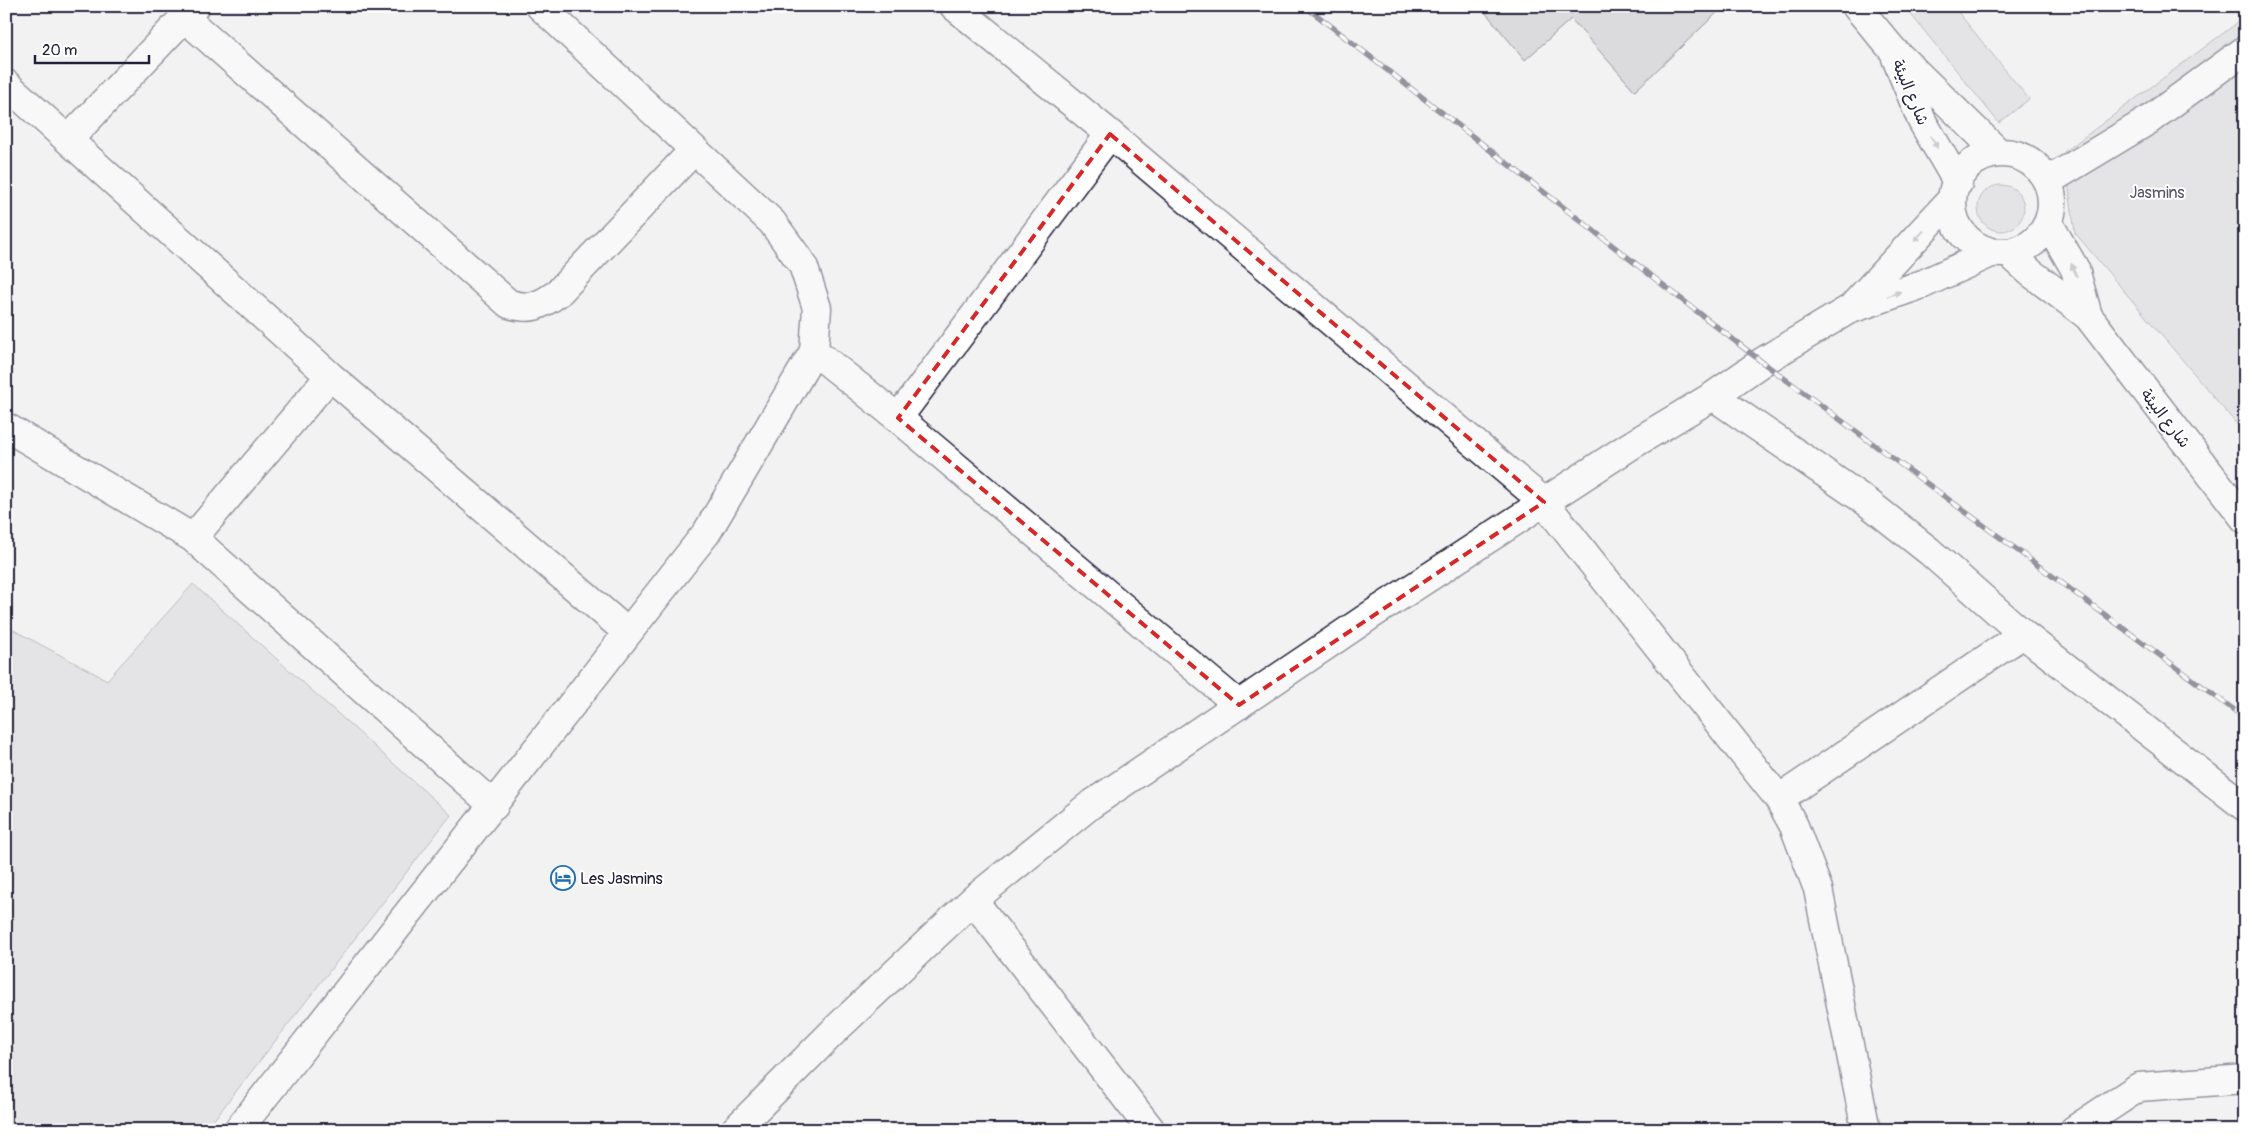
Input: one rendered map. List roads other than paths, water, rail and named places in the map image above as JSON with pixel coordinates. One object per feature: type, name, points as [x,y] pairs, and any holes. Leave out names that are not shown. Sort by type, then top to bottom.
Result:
[{"type":"street","points":[[238,1130],[707,532],[814,351],[817,308],[803,265],[772,222],[540,6]]},
{"type":"street","points":[[954,6],[1110,134],[1544,502],[1779,799],[1794,826],[1818,889],[1866,1130]]},
{"type":"street","points":[[1856,6],[1892,49]]},
{"type":"street","points":[[69,139],[190,12],[509,304],[525,308],[543,304],[558,293],[694,150]]},
{"type":"street","name":"شارع البيئة","points":[[1892,49],[1998,152]]},
{"type":"street","name":"شارع البيئة","points":[[1892,49],[1922,121],[1955,192]]},
{"type":"street","points":[[2048,181],[2149,120],[2245,50]]},
{"type":"street","points":[[6,84],[330,376],[627,632]]},
{"type":"street","points":[[898,418],[1110,134]]},
{"type":"street","points":[[735,1130],[837,1028],[973,900],[1089,806],[1374,613],[1544,502],[1713,396],[1762,362],[1848,310],[1923,284],[2001,253],[2033,244],[2049,224],[2053,202],[2048,181],[2036,165],[2018,154],[1998,152],[1980,157],[1964,168],[1955,192],[1953,218],[1961,234],[1975,246],[2001,253]]},
{"type":"street","points":[[1848,310],[1955,192]]},
{"type":"street","name":"شارع البيئة","points":[[2049,224],[2075,270],[2088,316]]},
{"type":"street","name":"شارع البيئة","points":[[2001,253],[2088,316],[2245,519]]},
{"type":"street","points":[[814,351],[898,418],[1239,705]]},
{"type":"street","points":[[193,538],[330,376]]},
{"type":"street","points":[[1713,396],[1867,502],[1929,551],[2023,634],[2245,806]]},
{"type":"street","points":[[6,427],[193,538],[494,806]]},
{"type":"street","points":[[1779,799],[2023,634]]},
{"type":"street","points":[[973,900],[1151,1130]]},
{"type":"street","points":[[2074,1130],[2139,1087],[2245,1079]]},
{"type":"railway","points":[[1305,6],[1762,362],[2245,718]]},
{"type":"place","name":"Les Jasmins","points":[[563,878]]},
{"type":"park label","name":"Jasmins","points":[[2157,192]]}]
